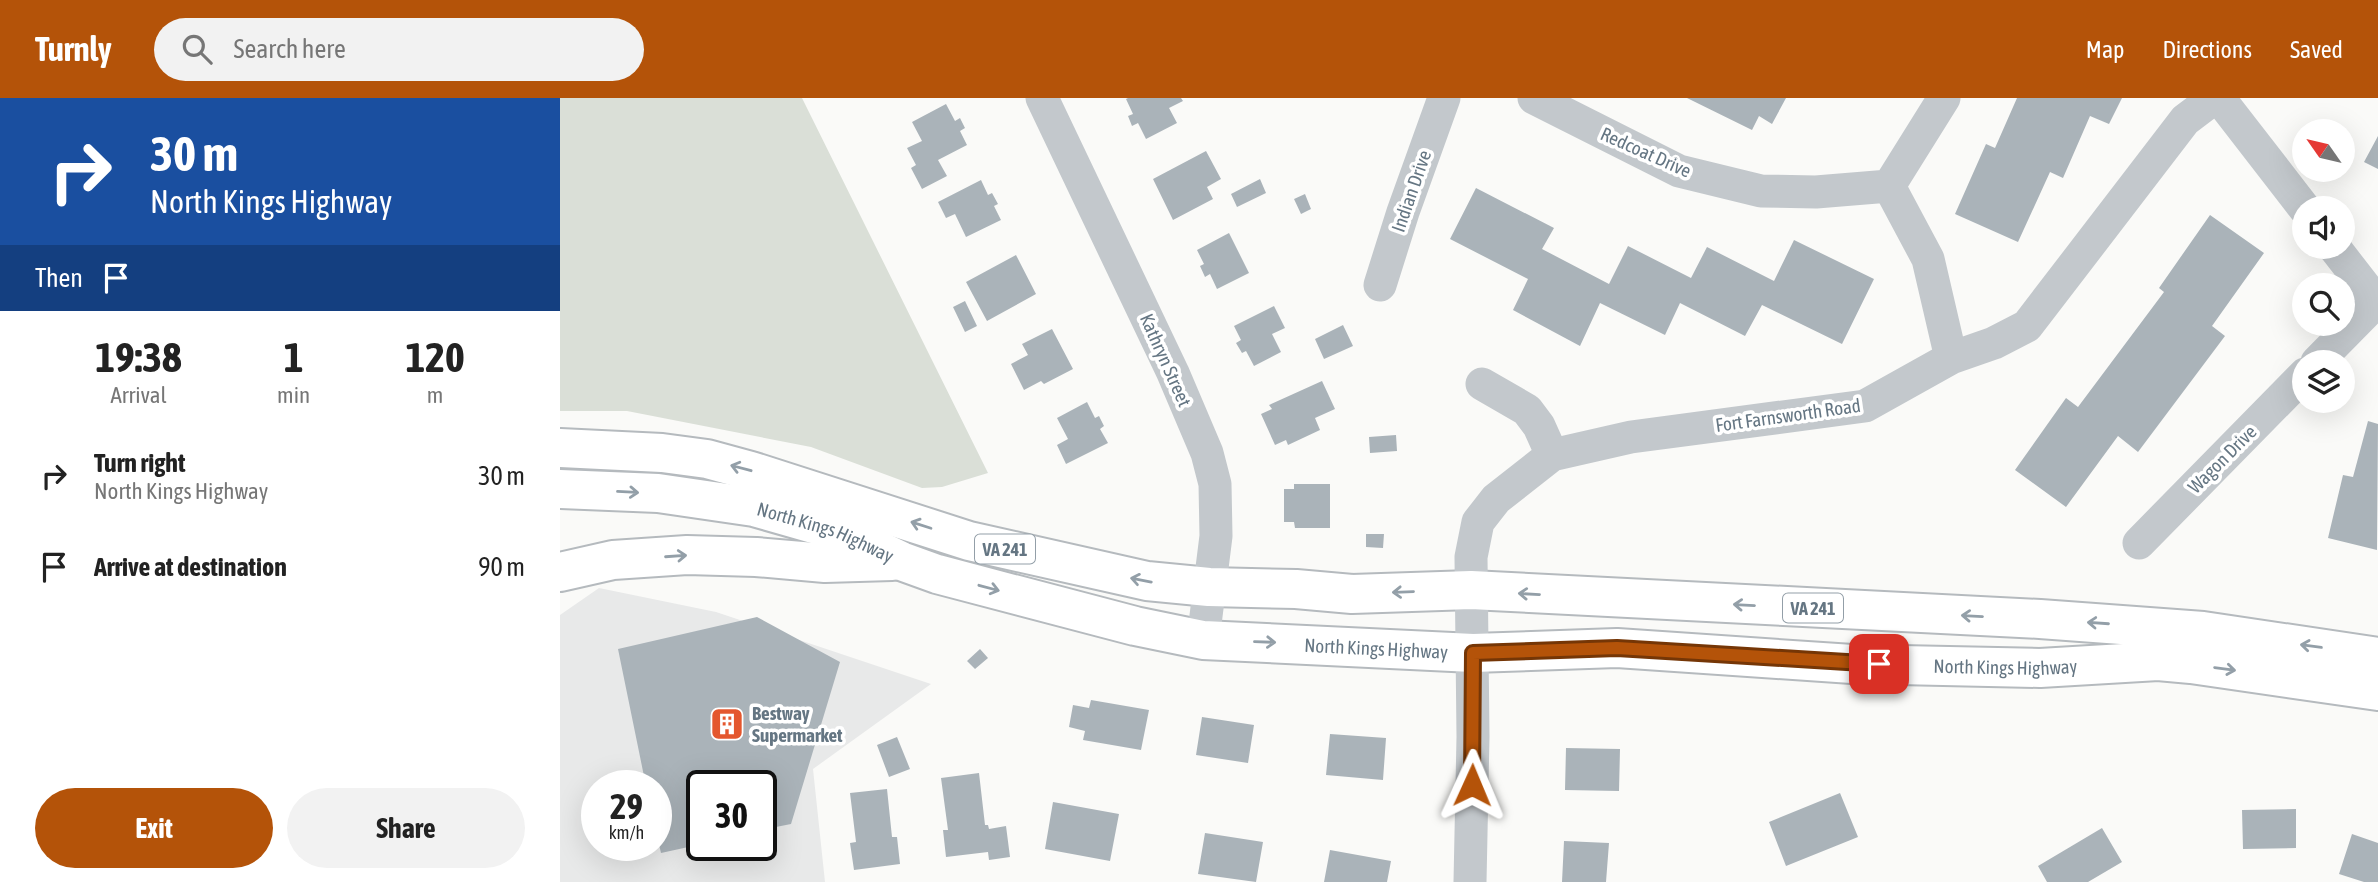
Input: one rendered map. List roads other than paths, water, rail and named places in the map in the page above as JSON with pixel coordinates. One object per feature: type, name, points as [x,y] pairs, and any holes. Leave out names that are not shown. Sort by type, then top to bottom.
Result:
[{"type":"main road","name":"North Kings Highway","points":[[560,448],[662,453],[707,459],[969,541],[1147,581],[1352,594],[1471,590],[2157,627],[2378,657]]},
{"type":"main road","name":"North Kings Highway","points":[[560,489],[658,493],[754,507],[838,531],[901,561],[937,574],[1135,626],[1203,640],[1473,653],[1617,648],[1852,664],[2040,668],[2158,661],[2378,691]]},
{"type":"main road","name":"VA 241","points":[[560,572],[613,560],[687,555],[825,563],[901,561]]},
{"type":"street","name":"Kathryn Street","points":[[1042,98],[1207,453],[1215,484],[1216,536],[1203,640]]},
{"type":"street","name":"Indian Drive","points":[[1380,285],[1444,98]]},
{"type":"street","name":"Redcoat Drive","points":[[1534,98],[1679,170],[1761,191],[1816,192],[1889,186]]},
{"type":"street","points":[[1944,98],[1889,186],[1928,259],[1951,358]]},
{"type":"street","points":[[2217,98],[2295,196]]},
{"type":"street","name":"Fort Farnsworth Road","points":[[1470,882],[1473,653],[1471,557],[1478,522],[1496,499],[1552,455],[1631,437],[1865,405],[1951,358],[1994,343],[2027,326],[2185,120],[2217,98]]},
{"type":"street","points":[[2328,350],[2377,301],[2344,259]]},
{"type":"street","points":[[1482,384],[1527,410],[1539,426],[1552,455]]},
{"type":"street","name":"Wagon Drive","points":[[2139,543],[2292,387]]},
{"type":"place","name":"Bestway Supermarket","points":[[727,724]]}]
